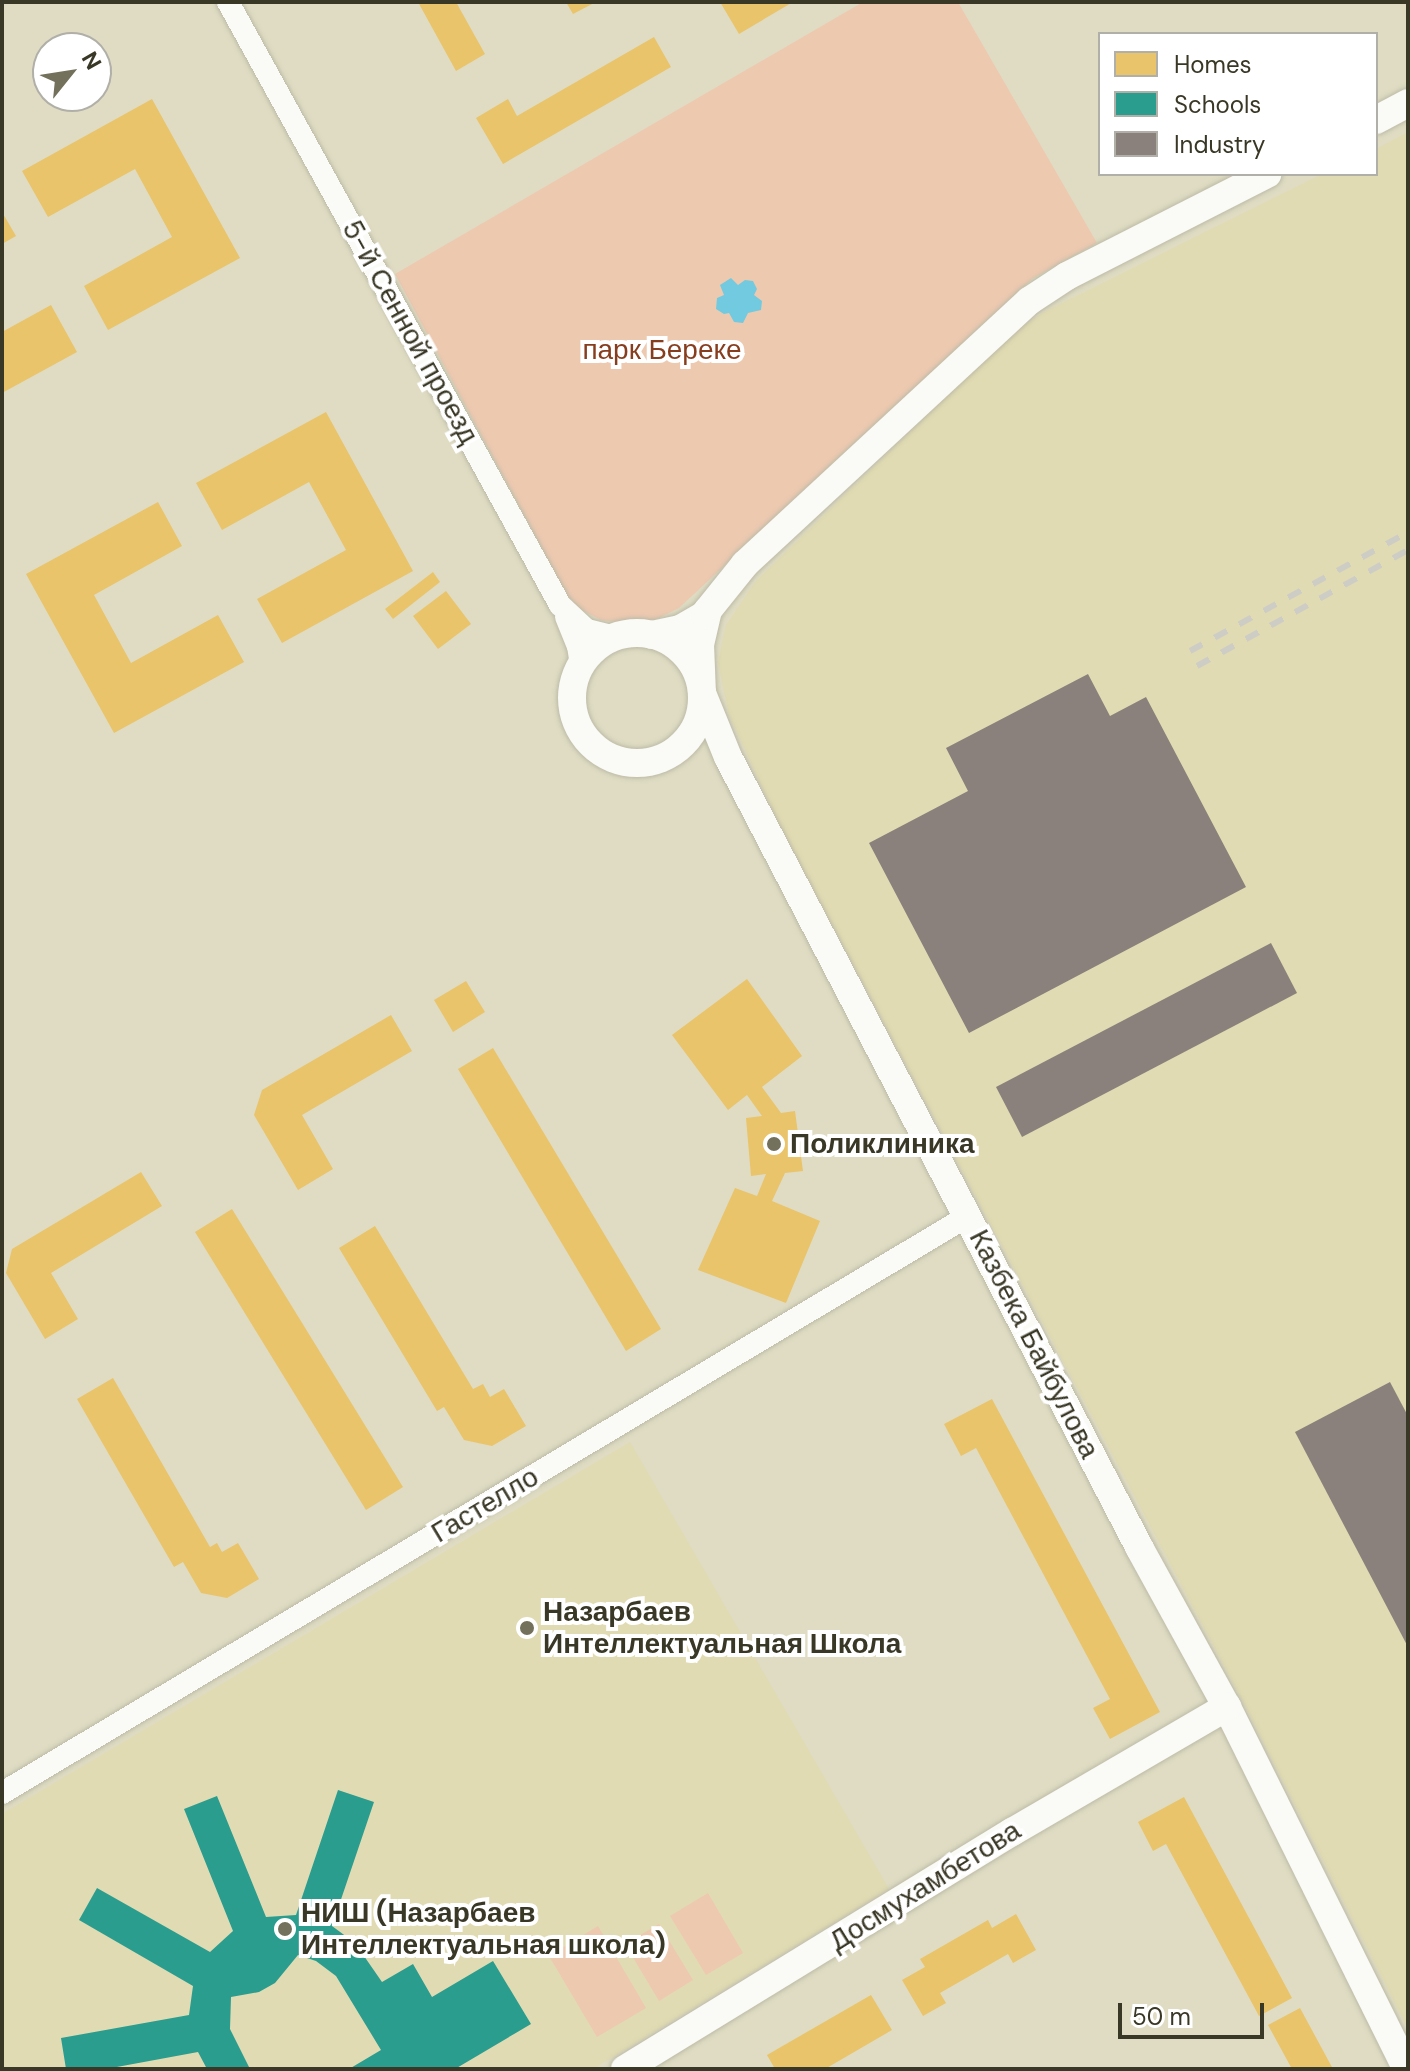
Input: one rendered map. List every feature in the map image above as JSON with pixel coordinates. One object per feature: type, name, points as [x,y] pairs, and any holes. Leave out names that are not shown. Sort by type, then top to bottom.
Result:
[{"type":"street","name":"5-й Сенной проезд","points":[[228,2],[560,605],[587,630],[615,637]]},
{"type":"street","points":[[1378,119],[1408,103]]},
{"type":"street","points":[[733,766],[715,755],[702,752],[644,763],[624,762],[605,755],[589,741],[578,724],[572,704],[574,683],[581,666],[595,649],[615,637],[652,635],[686,626],[708,610],[758,552],[1029,301],[1067,276],[1263,176]]},
{"type":"street","points":[[560,605],[578,646],[581,666]]},
{"type":"street","name":"Казбека Байбулова","points":[[708,610],[700,644],[702,693],[733,766],[1139,1547],[1227,1707],[1407,2069]]},
{"type":"street","points":[[652,635],[670,642],[686,656],[697,673],[702,693],[701,713],[693,731],[680,747],[663,758]]},
{"type":"street","name":"Гастелло","points":[[2,1793],[968,1216]]},
{"type":"street","name":"Досмухамбетова","points":[[625,2069],[1021,1826],[1227,1707]]},
{"type":"shaded area","points":[[1408,132],[1408,2029],[1247,1709],[780,826],[729,715],[718,662],[726,625],[756,581],[1015,330],[1046,311],[1318,176],[1378,176],[1378,148]]},
{"type":"shaded area","name":"Назарбаев Интеллектуальная Школа","points":[[630,1442],[889,1889],[593,2069],[2,2069],[2,1814]]},
{"type":"green space","name":"парк Береке","points":[[863,2],[958,2],[1097,243],[1032,279],[679,608],[655,620],[631,624],[601,620],[572,605],[395,274]]},
{"type":"green space","points":[[708,1893],[743,1953],[706,1975],[670,1916]]},
{"type":"green space","points":[[659,1924],[693,1980],[659,2001],[625,1944]]},
{"type":"green space","points":[[598,1926],[646,2008],[597,2037],[549,1956]]},
{"type":"water","points":[[731,278],[738,285],[745,280],[753,281],[757,289],[754,295],[762,301],[761,310],[748,313],[743,323],[734,322],[729,313],[724,314],[716,309],[717,298],[724,295],[720,285]]},
{"type":"building: Homes","points":[[418,2],[456,2],[485,54],[456,71]]},
{"type":"building: Homes","points":[[566,2],[596,2],[573,14]]},
{"type":"building: Homes","points":[[720,2],[793,2],[739,34]]},
{"type":"building: Homes","points":[[654,37],[671,67],[503,164],[476,118],[508,99],[517,116]]},
{"type":"building: Homes","points":[[152,99],[240,258],[108,330],[84,286],[172,237],[135,169],[48,217],[22,171]]},
{"type":"building: Homes","points":[[2,212],[16,236],[2,244]]},
{"type":"building: Homes","points":[[51,305],[77,352],[2,393],[2,332]]},
{"type":"building: Homes","points":[[326,412],[413,571],[282,643],[257,599],[346,550],[309,482],[222,530],[196,483]]},
{"type":"building: Homes","points":[[158,502],[182,546],[94,595],[131,663],[218,615],[244,662],[114,733],[26,574]]},
{"type":"building: Homes","points":[[433,572],[440,582],[393,619],[385,609]]},
{"type":"building: Homes","points":[[446,591],[471,624],[438,649],[413,616]]},
{"type":"building: Homes","name":"Поликлиника","points":[[747,979],[802,1056],[762,1087],[781,1113],[795,1111],[803,1171],[785,1173],[772,1201],[820,1221],[786,1303],[698,1270],[735,1188],[757,1196],[766,1174],[751,1176],[746,1118],[762,1116],[747,1095],[728,1110],[672,1035]]},
{"type":"building: Homes","points":[[466,981],[485,1012],[453,1032],[434,1000]]},
{"type":"building: Homes","points":[[391,1015],[412,1051],[302,1115],[333,1169],[298,1190],[254,1115],[262,1090]]},
{"type":"building: Homes","points":[[493,1048],[661,1329],[626,1351],[458,1069]]},
{"type":"building: Homes","points":[[141,1172],[162,1206],[51,1273],[78,1319],[45,1339],[6,1273],[12,1249]]},
{"type":"building: Homes","points":[[232,1209],[403,1487],[366,1510],[195,1232]]},
{"type":"building: Homes","points":[[375,1226],[473,1389],[483,1384],[490,1397],[504,1389],[526,1426],[492,1446],[464,1440],[444,1407],[437,1411],[339,1248]]},
{"type":"building: Homes","points":[[113,1378],[210,1547],[217,1543],[222,1552],[238,1543],[259,1579],[227,1598],[201,1593],[183,1562],[174,1567],[77,1399]]},
{"type":"building: Homes","points":[[992,1399],[1160,1712],[1110,1739],[1093,1708],[1110,1699],[976,1448],[961,1456],[944,1424]]},
{"type":"building: Homes","points":[[1184,1797],[1292,1998],[1259,2016],[1166,1844],[1153,1851],[1138,1822]]},
{"type":"building: Homes","points":[[1016,1914],[1036,1950],[1013,1963],[1008,1954],[940,1993],[946,2003],[923,2016],[902,1980],[925,1967],[920,1959],[988,1920],[992,1928]]},
{"type":"building: Homes","points":[[871,1995],[892,2030],[825,2069],[775,2069],[767,2055]]},
{"type":"building: Homes","points":[[1300,2008],[1333,2069],[1292,2069],[1268,2025]]},
{"type":"building: Schools","name":"НИШ (Назарбаев Интеллектуальная школа)","points":[[338,1790],[374,1802],[332,1926],[355,1943],[382,1982],[413,1964],[432,1997],[493,1961],[531,2024],[455,2069],[349,2069],[381,2050],[336,1976],[316,1961],[298,1955],[275,1983],[259,1992],[231,1997],[230,2029],[250,2069],[207,2069],[198,2052],[106,2069],[66,2069],[61,2038],[189,2015],[193,1986],[79,1920],[97,1888],[210,1952],[233,1931],[184,1809],[217,1796],[266,1917],[296,1915]]},
{"type":"building: Industry","points":[[1088,674],[1110,716],[1146,697],[1246,887],[969,1033],[869,843],[968,791],[946,748]]},
{"type":"building: Industry","points":[[1271,943],[1297,993],[1022,1137],[996,1087]]},
{"type":"building: Industry","points":[[1390,1382],[1408,1416],[1408,1647],[1295,1432]]},
{"type":"railway","points":[[1190,651],[1408,532]]},
{"type":"railway","points":[[1197,666],[1408,550]]},
{"type":"place","name":"Поликлиника","points":[[774,1144]]},
{"type":"place","name":"Назарбаев Интеллектуальная Школа","points":[[527,1628]]},
{"type":"place","name":"НИШ (Назарбаев Интеллектуальная школа)","points":[[285,1929]]}]
